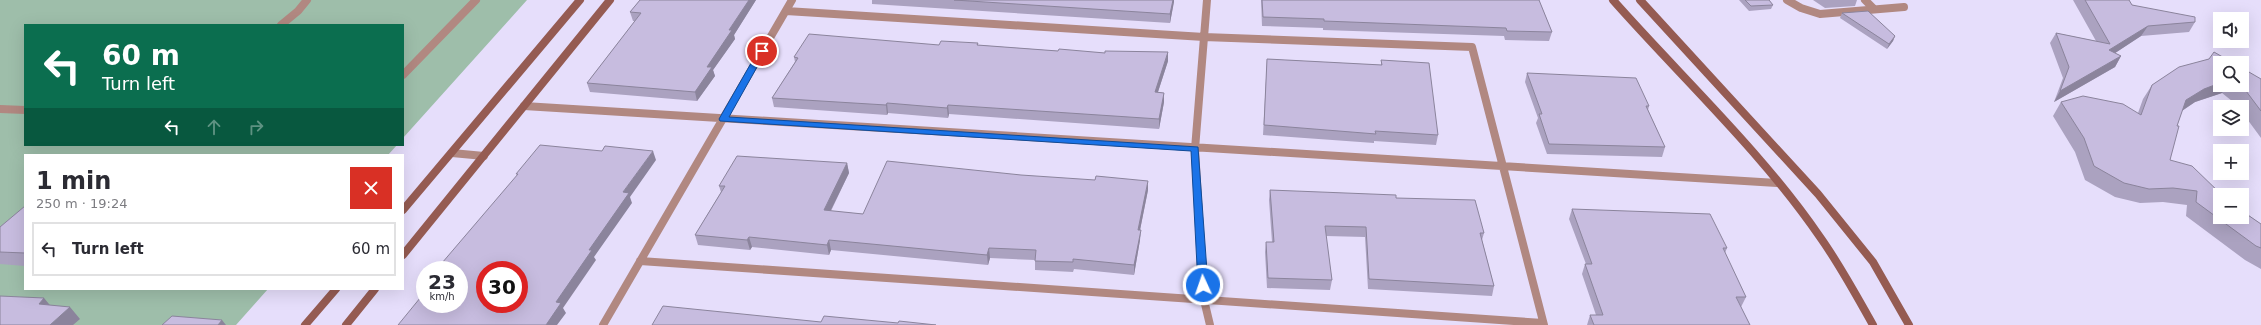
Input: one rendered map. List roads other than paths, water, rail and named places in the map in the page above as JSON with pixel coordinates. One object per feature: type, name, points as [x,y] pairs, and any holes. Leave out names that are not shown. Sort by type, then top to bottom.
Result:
[{"type":"street","points":[[282,24],[298,11],[307,0]]},
{"type":"street","points":[[404,74],[476,0]]},
{"type":"street","points":[[404,209],[580,0]]},
{"type":"street","points":[[404,254],[610,0]]},
{"type":"street","points":[[603,325],[792,0]]},
{"type":"street","points":[[1207,0],[1195,149],[1204,300],[1210,325]]},
{"type":"street","points":[[1613,0],[1777,184],[1833,253],[1873,325]]},
{"type":"street","points":[[1640,0],[1818,194],[1873,262],[1909,325]]},
{"type":"street","points":[[1787,0],[1801,8],[1820,14],[1904,7]]},
{"type":"street","points":[[1865,0],[1874,9]]},
{"type":"street","points":[[640,261],[1543,324],[1472,47],[1204,37],[786,11]]},
{"type":"street","points":[[524,106],[1195,149],[1777,184]]},
{"type":"street","points":[[0,109],[24,110]]},
{"type":"street","points":[[452,153],[484,156]]},
{"type":"street","points":[[305,325],[335,290]]},
{"type":"street","points":[[346,325],[374,290]]}]
